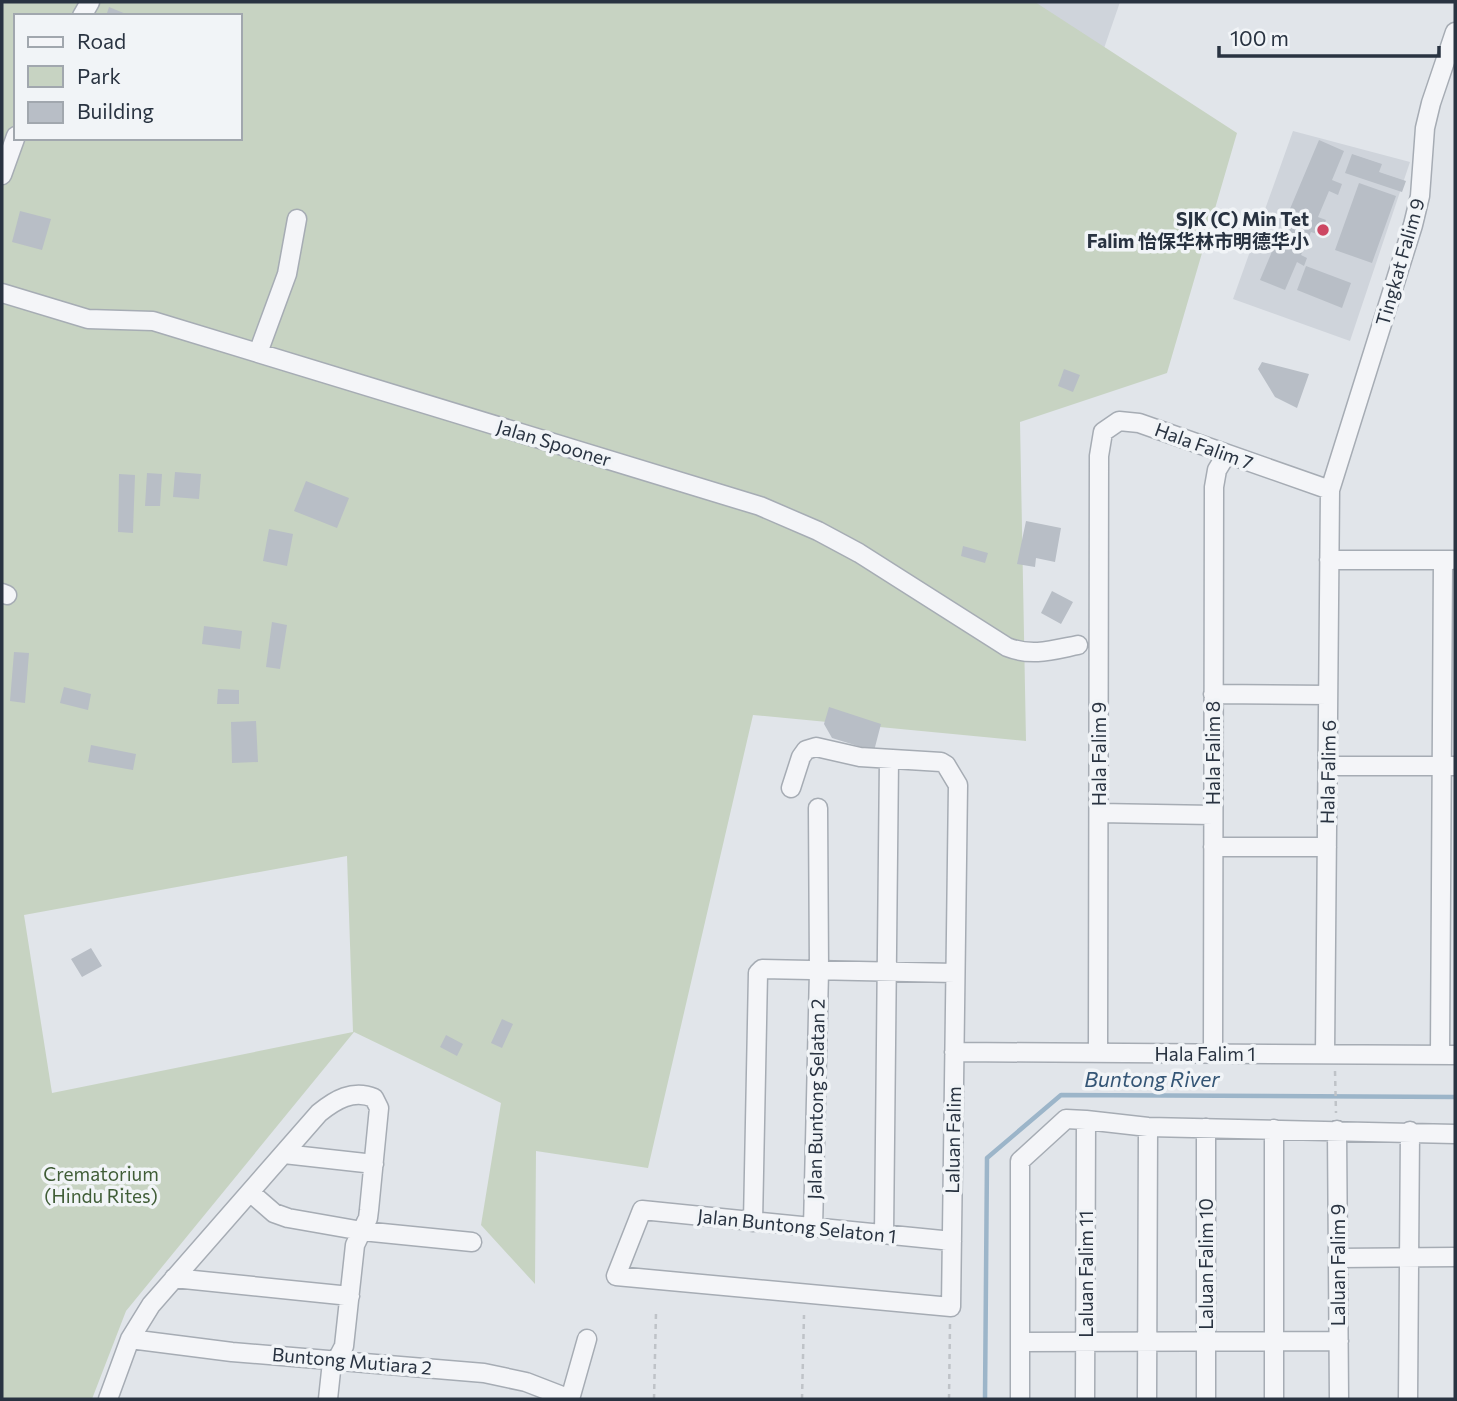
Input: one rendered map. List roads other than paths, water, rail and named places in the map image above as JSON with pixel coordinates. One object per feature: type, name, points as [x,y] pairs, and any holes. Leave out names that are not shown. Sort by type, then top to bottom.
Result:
[{"type":"street","name":"Tingkat Falim 9","points":[[1330,489],[1413,225],[1420,196],[1425,128],[1455,32]]},
{"type":"street","points":[[2,176],[15,140]]},
{"type":"street","points":[[258,353],[287,274],[297,219]]},
{"type":"street","name":"Jalan Spooner","points":[[2,293],[88,319],[153,321],[760,506],[818,531],[859,553],[1007,647],[1022,653],[1036,654],[1078,645]]},
{"type":"street","name":"Hala Falim 7","points":[[1099,456],[1103,432],[1119,421],[1139,423],[1330,489]]},
{"type":"street","name":"Hala Falim 8","points":[[1213,1054],[1214,487],[1217,470],[1226,455]]},
{"type":"street","name":"Hala Falim 9","points":[[1098,1053],[1099,456]]},
{"type":"street","name":"Hala Falim 6","points":[[1325,1054],[1330,489]]},
{"type":"street","points":[[1329,560],[1449,560],[1448,1055]]},
{"type":"street","points":[[1213,694],[1328,695]]},
{"type":"street","points":[[791,788],[801,757],[806,750],[816,747],[860,757],[889,759],[884,1234]]},
{"type":"street","name":"Laluan Falim","points":[[889,759],[941,762],[946,765],[958,785],[951,1307]]},
{"type":"street","points":[[1328,766],[1449,766]]},
{"type":"street","name":"Jalan Buntong Selatan 2","points":[[813,1228],[819,971],[818,808]]},
{"type":"street","points":[[1099,813],[1213,815]]},
{"type":"street","points":[[1213,847],[1327,848]]},
{"type":"street","points":[[753,1222],[758,972],[955,973]]},
{"type":"street","name":"Hala Falim 1","points":[[954,1052],[1448,1055]]},
{"type":"street","points":[[108,1399],[131,1339],[151,1305],[174,1278],[319,1113],[343,1097],[367,1095],[374,1098],[379,1108],[368,1218],[355,1245],[344,1346],[331,1371],[328,1399]]},
{"type":"street","points":[[1020,1399],[1020,1161],[1066,1119],[1148,1127],[1455,1134]]},
{"type":"street","name":"Laluan Falim 11","points":[[1085,1399],[1086,1120]]},
{"type":"street","points":[[1147,1399],[1148,1127]]},
{"type":"street","name":"Laluan Falim 10","points":[[1206,1128],[1206,1399]]},
{"type":"street","points":[[1275,1129],[1275,1399]]},
{"type":"street","name":"Laluan Falim 9","points":[[1338,1130],[1339,1399]]},
{"type":"street","points":[[1408,1399],[1410,1131]]},
{"type":"street","points":[[284,1154],[374,1164]]},
{"type":"street","points":[[251,1193],[274,1213],[288,1218],[362,1231],[472,1242]]},
{"type":"street","name":"Jalan Buntong Selaton 1","points":[[951,1241],[642,1210],[616,1276],[951,1307]]},
{"type":"street","points":[[1338,1258],[1455,1257]]},
{"type":"street","points":[[174,1278],[350,1296]]},
{"type":"street","name":"Buntong Mutiara 2","points":[[131,1339],[232,1352],[484,1373],[526,1382],[570,1399]]},
{"type":"street","points":[[570,1399],[587,1339]]},
{"type":"street","points":[[1020,1342],[1339,1341]]},
{"type":"waterway","name":"Buntong River","points":[[985,1399],[987,1158],[1061,1095],[1455,1097]]},
{"type":"place","name":"SJK (C) Min Tet Falim 怡保华林市明德华小","points":[[1323,230]]},
{"type":"park label","name":"Crematorium (Hindu Rites)","points":[[101,1185]]}]
